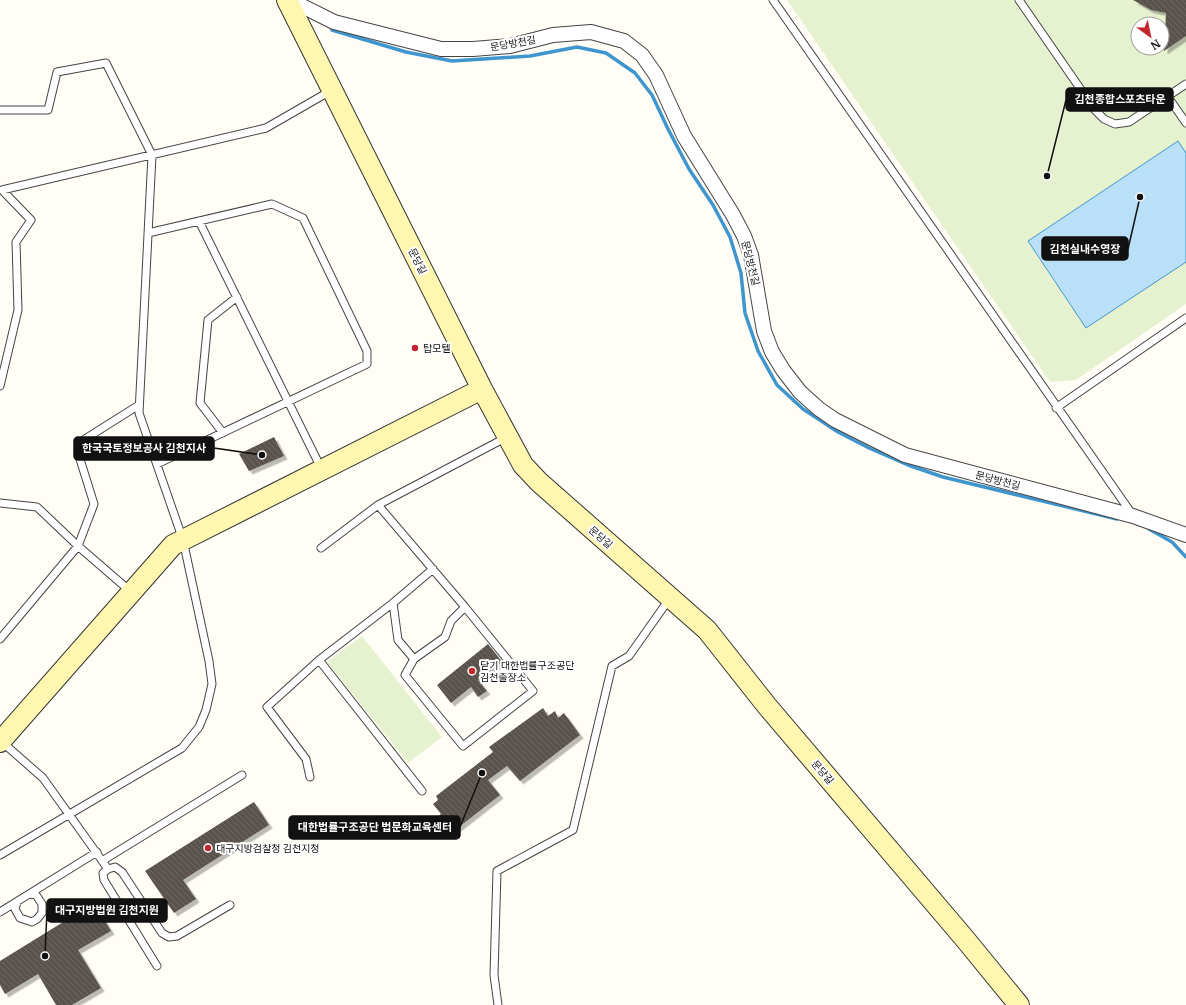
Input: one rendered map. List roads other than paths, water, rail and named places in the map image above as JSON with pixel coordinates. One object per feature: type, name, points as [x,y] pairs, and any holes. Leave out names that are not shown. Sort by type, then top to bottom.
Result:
[{"type":"street","name":"문당길","points":[[287,0],[482,389],[522,465],[539,482],[707,630],[767,706],[965,939],[1019,1005]]},
{"type":"street","name":"문당방천길","points":[[290,0],[334,22],[441,49],[473,49],[510,46],[553,35],[591,32],[624,41],[642,55],[656,75],[684,136],[733,215],[744,236],[751,255],[764,331],[772,352],[783,370],[800,392],[819,409],[835,420],[905,455],[1133,516],[1186,535]]},
{"type":"street","points":[[0,741],[173,545],[482,389]]},
{"type":"lane","points":[[773,0],[1056,408],[1133,516]]},
{"type":"lane","points":[[1019,0],[1094,110],[1104,120],[1115,124],[1129,122],[1186,84]]},
{"type":"lane","points":[[0,110],[48,110],[57,72],[106,63],[152,155],[139,413],[183,540],[209,661],[212,684],[206,710],[199,727],[182,748],[0,855]]},
{"type":"lane","points":[[1,188],[266,128],[332,90]]},
{"type":"lane","points":[[1168,96],[1186,123]]},
{"type":"lane","points":[[0,386],[18,310],[16,242],[31,220],[1,188]]},
{"type":"lane","points":[[148,233],[272,204],[303,218],[367,350],[367,364],[157,464]]},
{"type":"lane","points":[[199,221],[322,470]]},
{"type":"lane","points":[[223,433],[200,403],[208,320],[237,297]]},
{"type":"lane","points":[[1056,408],[1186,318]]},
{"type":"lane","points":[[0,640],[78,546],[94,504],[79,456],[85,439],[139,405]]},
{"type":"lane","points":[[321,548],[378,505],[508,437]]},
{"type":"lane","points":[[0,503],[37,507],[131,593]]},
{"type":"lane","points":[[378,505],[465,607],[533,691],[463,746],[406,675],[414,659],[445,636],[451,621],[465,607]]},
{"type":"lane","points":[[310,777],[306,759],[267,707],[319,660],[393,603],[433,569]]},
{"type":"lane","points":[[498,1005],[494,975],[497,871],[573,830],[612,666],[628,656],[670,598]]},
{"type":"lane","points":[[393,603],[398,640],[414,659]]},
{"type":"lane","points":[[319,660],[422,791]]},
{"type":"lane","points":[[0,741],[44,778],[108,869]]},
{"type":"lane","points":[[102,861],[242,775]]},
{"type":"lane","points":[[0,912],[97,852]]},
{"type":"lane","points":[[157,966],[104,880],[103,873],[108,869],[116,867],[122,872],[162,933],[169,937],[177,936],[230,905]]},
{"type":"lane","points":[[17,902],[16,909],[20,918],[32,922],[37,919],[42,913],[42,904],[36,895],[30,894]]},
{"type":"water","points":[[1178,141],[1186,153],[1186,262],[1086,328],[1028,241]]},
{"type":"waterway","points":[[332,30],[406,52],[452,61],[530,56],[577,47],[606,53],[635,73],[652,95],[689,169],[713,205],[730,237],[741,273],[745,313],[758,351],[777,385],[803,409],[838,432],[869,448],[908,465],[943,477],[1117,519]]},
{"type":"waterway","points":[[1149,529],[1172,542],[1186,557]]},
{"type":"place","name":"김천종합스포츠타운","points":[[1047,176]]},
{"type":"place","name":"김천실내수영장","points":[[1140,197]]},
{"type":"place","name":"탑모텔","points":[[415,348]]},
{"type":"place","name":"한국국토정보공사 김천지사","points":[[262,455]]},
{"type":"place","name":"닫기 대한법률구조공단 김천출장소","points":[[472,671]]},
{"type":"place","name":"대한법률구조공단 법문화교육센터","points":[[482,773]]},
{"type":"place","name":"대구지방검찰청 김천지청","points":[[208,848]]},
{"type":"place","name":"대구지방법원 김천지원","points":[[45,956]]}]
